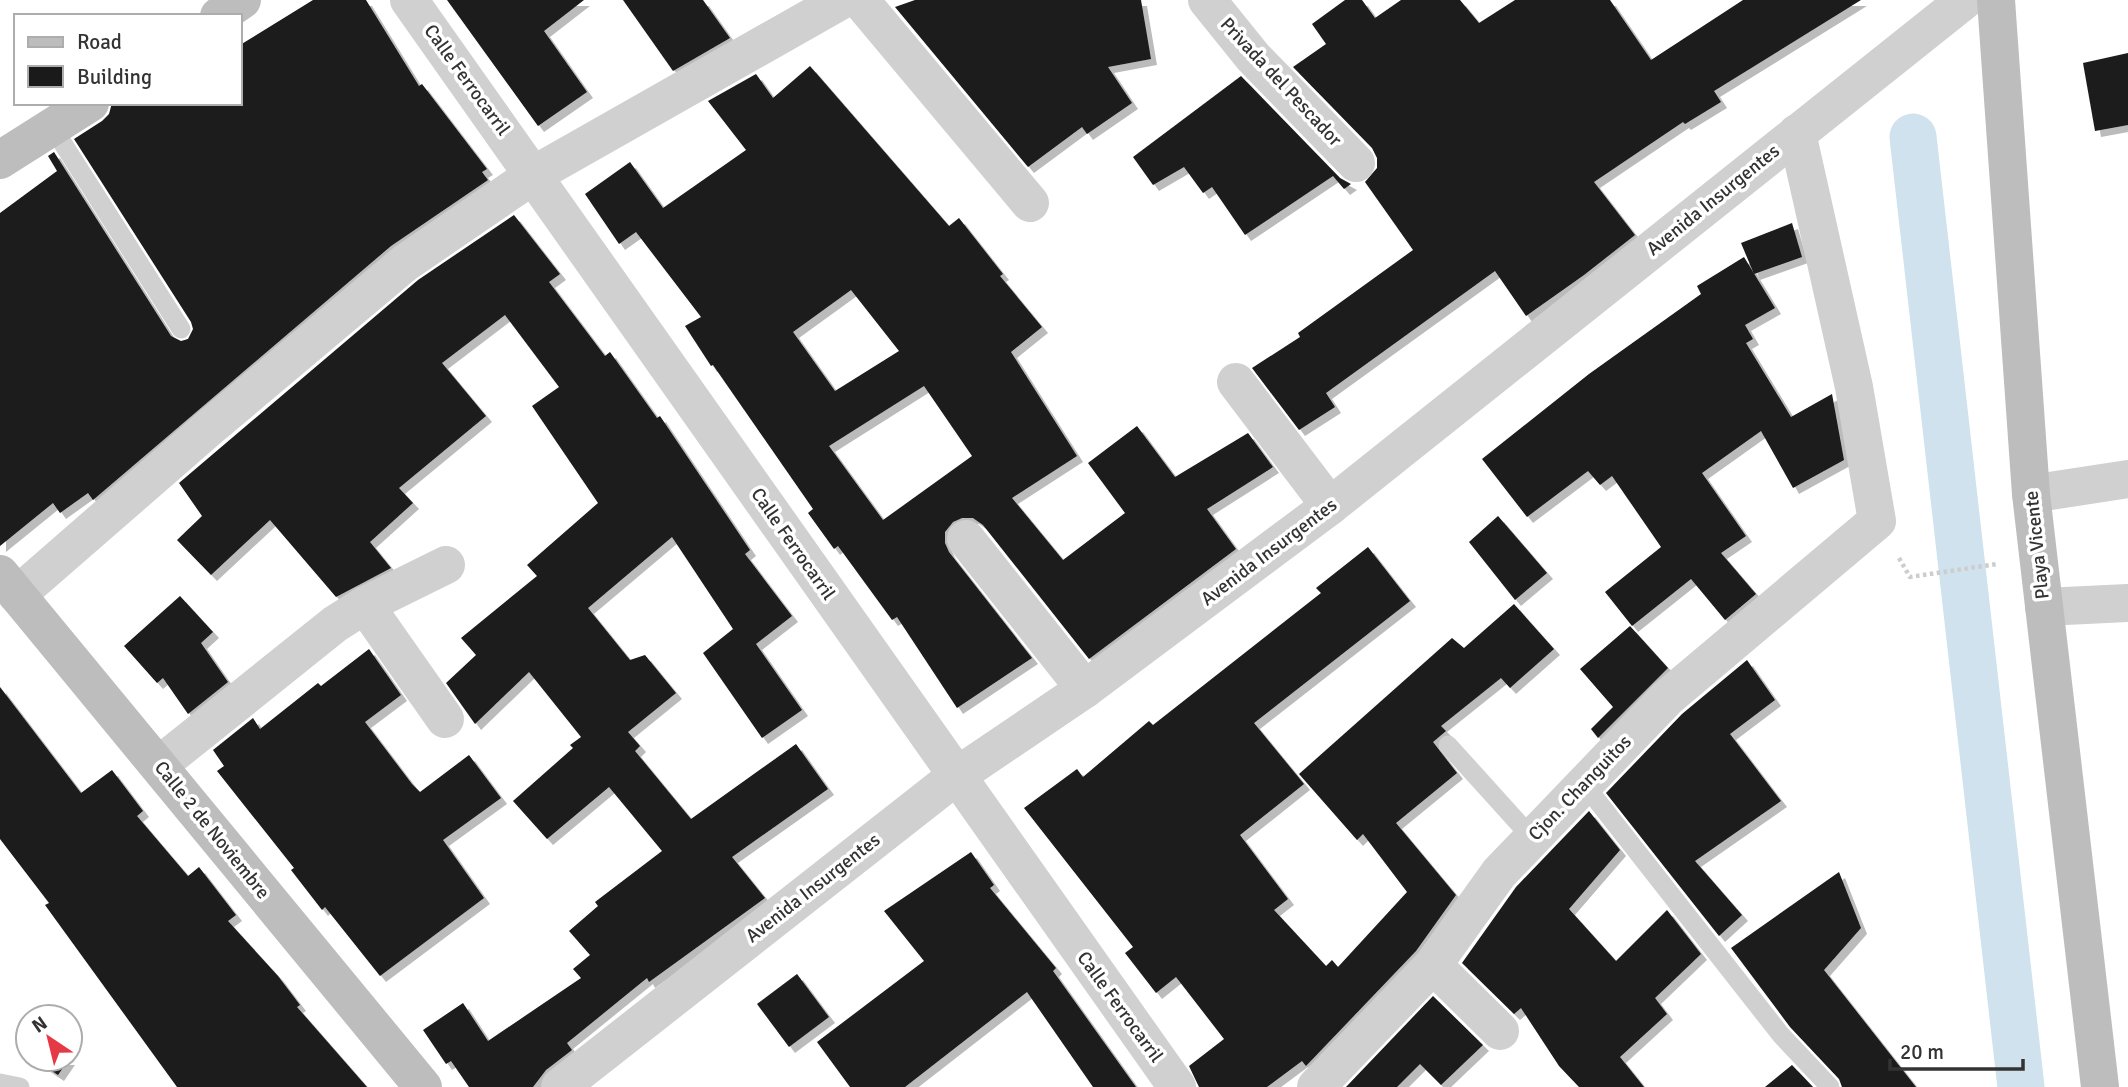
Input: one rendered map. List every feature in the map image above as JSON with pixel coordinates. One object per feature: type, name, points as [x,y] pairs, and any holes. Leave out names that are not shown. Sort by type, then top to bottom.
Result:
[{"type":"street","points":[[222,14],[242,0]]},
{"type":"street","name":"Calle Ferrocarril","points":[[410,0],[535,174],[955,777],[1177,1087]]},
{"type":"street","points":[[9,584],[210,426],[405,263],[535,174],[842,0]]},
{"type":"street","points":[[860,0],[1030,203]]},
{"type":"street","name":"Privada del Pescador","points":[[1207,0],[1253,57],[1356,163]]},
{"type":"street","name":"Avenida Insurgentes","points":[[560,1087],[955,777],[1086,689],[1330,506],[1965,0]]},
{"type":"street","name":"Playa Vicente","points":[[1996,0],[2031,494],[2100,1087]]},
{"type":"street","points":[[0,160],[87,105]]},
{"type":"street","name":"Cjon. Changuitos","points":[[1316,1087],[1433,965],[1499,873],[1667,698],[1877,521],[1854,387],[1797,133]]},
{"type":"street","points":[[1236,382],[1330,506]]},
{"type":"street","points":[[2031,494],[2128,479]]},
{"type":"street","points":[[966,539],[1086,689]]},
{"type":"street","points":[[159,765],[335,624],[365,605],[446,565]]},
{"type":"street","name":"Calle 2 de Noviembre","points":[[9,584],[423,1087]]},
{"type":"street","points":[[2044,607],[2128,603]]},
{"type":"street","points":[[365,605],[445,719]]},
{"type":"street","points":[[1433,965],[1500,1031]]},
{"type":"lane","points":[[53,128],[181,329]]},
{"type":"lane","points":[[1448,746],[1532,838]]},
{"type":"lane","points":[[1584,784],[1781,1035],[1830,1087]]},
{"type":"lane","points":[[0,1083],[20,1087]]},
{"type":"path","points":[[1910,577],[1997,564]]},
{"type":"building","points":[[313,0],[366,0],[419,86],[422,84],[487,169],[482,172],[488,180],[391,246],[93,500],[88,493],[60,513],[53,503],[0,546],[0,213],[57,171],[48,156],[54,152],[171,336],[181,341],[188,339],[193,329],[191,322],[74,139],[102,121],[109,114],[111,105],[242,105],[242,44]]},
{"type":"building","points":[[447,0],[584,0],[544,31],[587,92],[538,126]]},
{"type":"building","points":[[623,0],[703,0],[730,38],[673,71]]},
{"type":"building","points":[[915,0],[1141,0],[1151,59],[1108,67],[1132,103],[1087,134],[1082,127],[1028,167],[895,7]]},
{"type":"building","points":[[1345,0],[1362,0],[1375,18],[1401,0],[1460,0],[1479,23],[1515,0],[1610,0],[1651,60],[1743,0],[1861,0],[1714,91],[1721,102],[1685,124],[1683,122],[1594,182],[1635,235],[1584,275],[1526,316],[1495,271],[1326,393],[1335,407],[1299,430],[1252,368],[1300,337],[1298,333],[1413,250],[1365,182],[1377,168],[1377,158],[1372,148],[1293,67],[1326,44],[1312,24]]},
{"type":"building","points":[[2128,53],[2128,125],[2095,131],[2083,63]]},
{"type":"building","points":[[810,66],[949,226],[959,218],[1003,274],[1000,276],[1042,327],[1011,352],[1077,456],[1012,498],[1063,560],[1125,513],[1088,463],[1137,426],[1175,477],[1248,433],[1273,467],[1207,509],[1236,549],[1089,659],[983,525],[973,518],[962,518],[953,522],[945,532],[945,543],[949,552],[1032,658],[957,708],[897,617],[892,620],[838,546],[834,549],[808,513],[813,509],[713,365],[711,366],[685,326],[701,317],[636,232],[619,244],[585,194],[630,162],[663,208],[746,150],[708,101],[756,74],[773,98]],"holes":[[[851,290],[899,351],[835,391],[793,332]],[[924,386],[972,456],[883,520],[829,446]]]},
{"type":"building","points":[[1241,76],[1340,178],[1351,184],[1344,189],[1333,176],[1245,235],[1212,187],[1203,193],[1184,167],[1153,185],[1133,157]]},
{"type":"building","points":[[514,215],[560,274],[549,282],[605,356],[610,352],[657,418],[660,416],[750,550],[745,554],[792,616],[756,644],[802,710],[762,738],[703,653],[733,629],[672,537],[588,608],[630,660],[645,655],[676,693],[628,732],[640,746],[635,751],[691,819],[796,744],[828,789],[732,857],[765,898],[649,982],[647,978],[567,1043],[572,1050],[546,1070],[533,1087],[469,1087],[451,1061],[446,1064],[423,1030],[463,1003],[488,1041],[581,978],[573,969],[590,955],[569,931],[598,906],[595,902],[662,851],[609,787],[547,839],[513,801],[573,748],[570,745],[581,737],[529,672],[475,724],[446,683],[476,655],[461,638],[537,576],[527,565],[598,503],[532,406],[559,387],[505,315],[442,363],[486,416],[399,488],[413,503],[370,542],[391,568],[336,597],[270,520],[211,575],[177,540],[202,516],[179,483],[418,280]]},
{"type":"building","points":[[1792,223],[1802,257],[1754,274],[1741,243]]},
{"type":"building","points":[[1744,257],[1775,308],[1745,325],[1753,339],[1746,343],[1791,417],[1832,394],[1844,460],[1793,488],[1761,431],[1702,473],[1746,536],[1721,553],[1756,594],[1725,620],[1691,579],[1632,626],[1605,592],[1661,547],[1612,476],[1600,485],[1588,471],[1527,517],[1482,459],[1589,374],[1701,294],[1697,286]]},
{"type":"building","points":[[1498,516],[1547,573],[1515,600],[1469,542]]},
{"type":"building","points":[[1368,547],[1410,601],[1254,723],[1304,784],[1240,835],[1288,899],[1274,910],[1326,966],[1332,960],[1338,967],[1407,892],[1363,834],[1357,840],[1299,774],[1452,638],[1464,648],[1514,604],[1554,649],[1510,688],[1501,678],[1441,726],[1446,731],[1433,742],[1457,773],[1396,823],[1456,895],[1416,951],[1306,1066],[1302,1061],[1267,1087],[1199,1087],[1189,1066],[1224,1039],[1176,977],[1156,993],[1125,953],[1133,947],[1024,808],[1077,769],[1083,777],[1149,721],[1153,725],[1321,593],[1316,588]]},
{"type":"building","points":[[180,596],[213,632],[201,643],[228,682],[188,714],[163,678],[157,683],[124,646]]},
{"type":"building","points":[[1630,626],[1668,668],[1598,738],[1591,729],[1613,707],[1580,669]]},
{"type":"building","points":[[369,649],[401,695],[365,722],[412,784],[420,792],[469,755],[501,798],[443,840],[484,898],[380,976],[325,907],[322,910],[291,870],[294,868],[217,771],[224,766],[213,750],[253,718],[260,729],[318,683],[321,686]]},
{"type":"building","points":[[1747,660],[1775,700],[1730,734],[1781,801],[1695,861],[1742,915],[1719,936],[1606,793],[1682,714]]},
{"type":"building","points":[[0,687],[81,793],[112,770],[143,811],[137,816],[188,876],[199,867],[236,915],[228,921],[278,976],[300,1005],[297,1007],[367,1087],[177,1087],[45,905],[49,903],[0,839]]},
{"type":"building","points":[[1589,811],[1620,850],[1569,909],[1616,961],[1667,910],[1701,954],[1655,998],[1667,1014],[1620,1057],[1644,1087],[1579,1087],[1559,1066],[1521,1008],[1514,1014],[1462,963],[1516,887]]},
{"type":"building","points":[[971,852],[994,885],[990,888],[1056,968],[1053,971],[1136,1087],[1093,1087],[1027,992],[905,1087],[850,1087],[817,1042],[924,961],[884,911]]},
{"type":"building","points":[[1839,872],[1861,928],[1824,970],[1916,1087],[1842,1087],[1839,1079],[1790,1027],[1731,948]]},
{"type":"building","points":[[797,974],[829,1017],[789,1047],[757,1004]]},
{"type":"building","points":[[1433,996],[1483,1045],[1441,1085],[1420,1064],[1397,1087],[1346,1087]]},
{"type":"building","points":[[1792,1065],[1813,1087],[1765,1087]]},
{"type":"waterway","points":[[1913,137],[2021,1087]]}]
